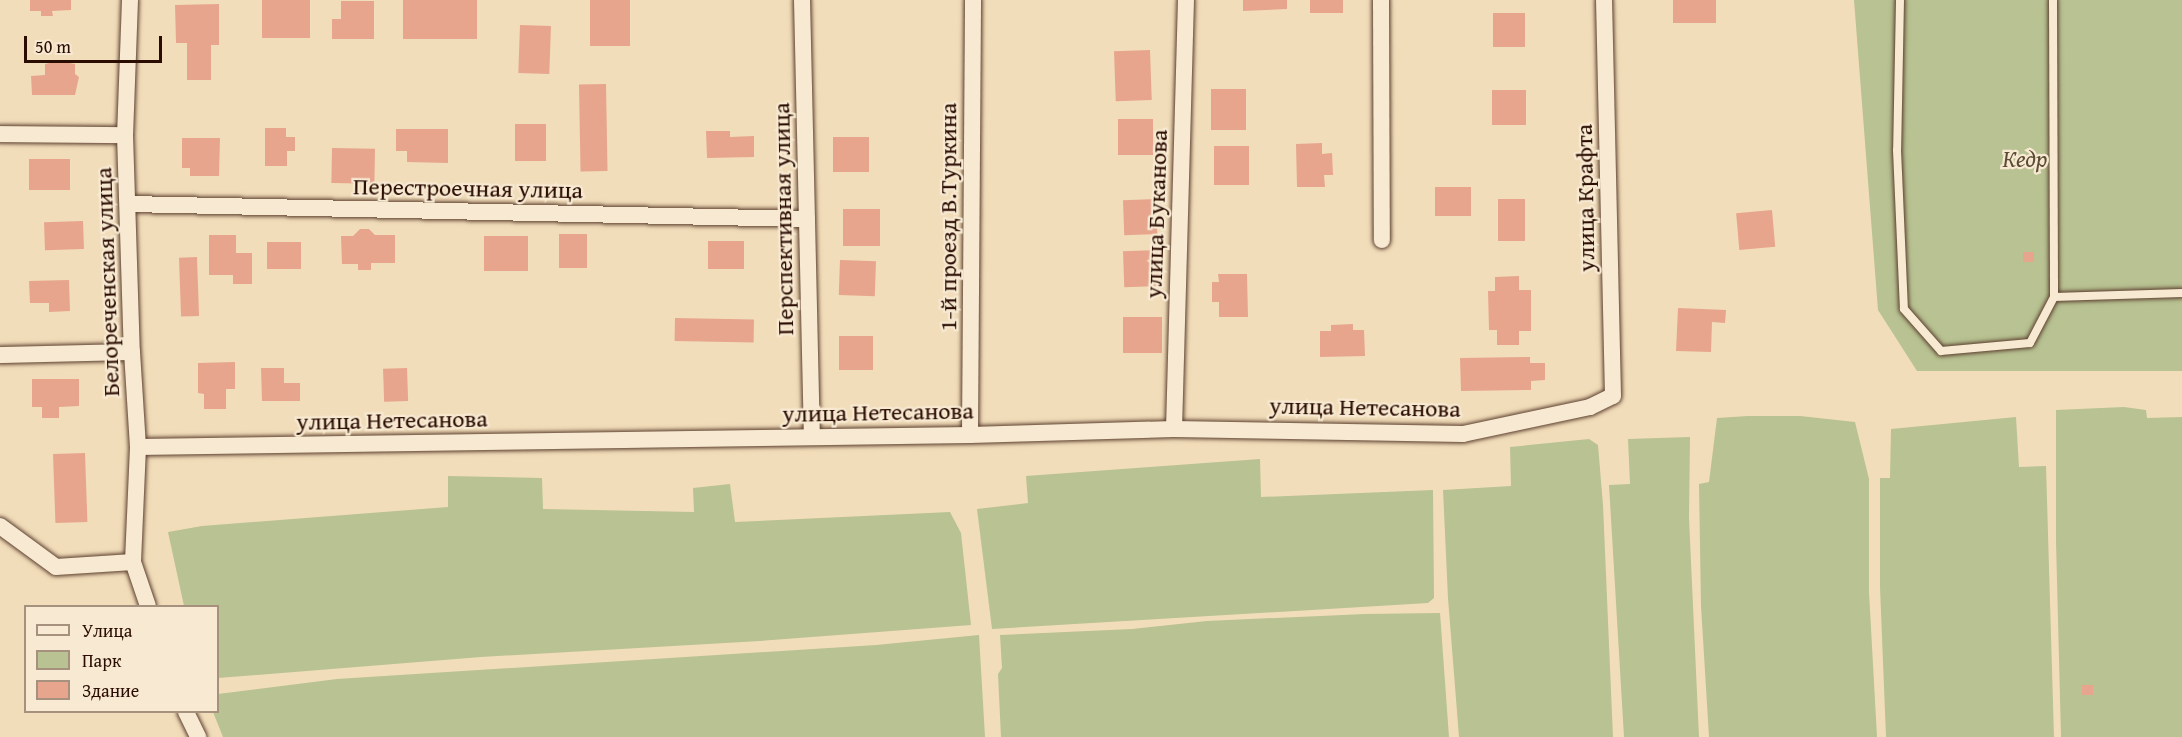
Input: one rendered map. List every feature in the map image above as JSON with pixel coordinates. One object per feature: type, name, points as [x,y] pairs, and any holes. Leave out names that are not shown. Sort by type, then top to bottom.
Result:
[{"type":"street","name":"Белореченская улица","points":[[129,0],[125,135],[132,352],[138,447],[133,562]]},
{"type":"street","name":"Перспективная улица","points":[[802,0],[812,437]]},
{"type":"street","name":"1-й проезд В.Туркина","points":[[970,435],[973,0]]},
{"type":"street","name":"улица Буканова","points":[[1174,429],[1186,0]]},
{"type":"street","points":[[1381,0],[1382,240]]},
{"type":"street","name":"улица Крафта","points":[[1604,0],[1613,396]]},
{"type":"street","points":[[0,134],[125,135]]},
{"type":"street","name":"Перестроечная улица","points":[[129,204],[807,219]]},
{"type":"street","points":[[0,355],[132,352]]},
{"type":"street","name":"улица Нетесанова","points":[[138,447],[970,435],[1174,429],[1463,434],[1590,407],[1613,396]]},
{"type":"street","points":[[0,526],[56,567],[133,562],[148,605]]},
{"type":"street","points":[[187,713],[198,737]]},
{"type":"lane","points":[[1900,0],[1897,150],[1904,309],[1941,351],[2030,343],[2054,297],[2053,0]]},
{"type":"lane","points":[[2054,297],[2182,293]]},
{"type":"green space","name":"Кедр","points":[[1854,0],[2182,0],[2182,371],[1917,371],[1878,310]]},
{"type":"green space","points":[[2124,407],[2146,410],[2147,418],[2182,417],[2182,737],[2061,737],[2056,542],[2056,410]]},
{"type":"green space","points":[[1800,416],[1855,422],[1869,479],[1869,592],[1877,737],[1709,737],[1701,606],[1699,484],[1709,482],[1717,418]]},
{"type":"green space","points":[[2016,417],[2019,467],[2046,466],[2054,737],[1886,737],[1880,587],[1880,478],[1890,478],[1891,429]]},
{"type":"green space","points":[[1690,437],[1689,518],[1699,737],[1624,737],[1609,485],[1630,484],[1628,439]]},
{"type":"green space","points":[[1589,439],[1598,445],[1603,505],[1613,737],[1459,737],[1448,598],[1443,490],[1511,486],[1510,447]]},
{"type":"green space","points":[[1260,459],[1261,497],[1433,490],[1434,598],[1428,603],[992,629],[977,509],[1028,503],[1026,476]]},
{"type":"green space","points":[[448,476],[542,478],[543,509],[694,512],[693,488],[730,484],[735,522],[950,512],[961,533],[971,625],[760,641],[481,657],[219,678],[219,605],[184,605],[168,532],[202,526],[448,507]]},
{"type":"green space","points":[[1440,613],[1449,737],[1001,737],[998,674],[1002,668],[1000,635],[1132,629],[1207,621]]},
{"type":"green space","points":[[979,635],[985,737],[223,737],[213,713],[219,713],[219,694],[337,679],[876,645]]},
{"type":"building","points":[[30,0],[71,0],[71,10],[52,11],[53,16],[41,16],[41,11],[30,11]]},
{"type":"building","points":[[262,0],[310,0],[310,38],[262,38]]},
{"type":"building","points":[[403,0],[477,0],[477,39],[403,39]]},
{"type":"building","points":[[590,0],[630,0],[630,46],[590,46]]},
{"type":"building","points":[[1243,0],[1287,0],[1287,9],[1243,11]]},
{"type":"building","points":[[1310,0],[1343,0],[1343,13],[1310,13]]},
{"type":"building","points":[[1673,0],[1716,0],[1716,23],[1673,23]]},
{"type":"building","points":[[341,1],[374,1],[374,39],[332,39],[332,19],[341,19]]},
{"type":"building","points":[[219,4],[219,45],[211,45],[211,80],[187,80],[187,43],[176,43],[175,5]]},
{"type":"building","points":[[1493,13],[1525,13],[1525,47],[1493,47]]},
{"type":"building","points":[[520,25],[551,26],[549,74],[518,73]]},
{"type":"building","points":[[1150,50],[1152,100],[1116,101],[1114,51]]},
{"type":"building","points":[[59,61],[75,64],[75,74],[79,77],[75,95],[32,95],[31,76],[45,75],[45,64]]},
{"type":"building","points":[[579,84],[606,84],[608,171],[581,171]]},
{"type":"building","points":[[1211,89],[1246,89],[1246,130],[1211,130]]},
{"type":"building","points":[[1492,90],[1526,90],[1526,125],[1492,125]]},
{"type":"building","points":[[1118,119],[1153,119],[1153,155],[1118,155]]},
{"type":"building","points":[[515,124],[546,124],[546,161],[515,161]]},
{"type":"building","points":[[265,128],[286,128],[286,137],[295,137],[295,151],[287,151],[287,166],[265,166]]},
{"type":"building","points":[[396,129],[448,129],[448,163],[407,162],[407,151],[396,151]]},
{"type":"building","points":[[706,131],[730,131],[730,137],[754,136],[754,157],[707,158]]},
{"type":"building","points":[[833,137],[869,137],[869,172],[833,172]]},
{"type":"building","points":[[182,138],[220,138],[219,176],[190,176],[190,168],[182,168]]},
{"type":"building","points":[[1322,143],[1322,154],[1332,153],[1333,175],[1324,175],[1325,187],[1297,187],[1296,144]]},
{"type":"building","points":[[1214,146],[1249,146],[1249,185],[1214,185]]},
{"type":"building","points":[[332,148],[375,149],[374,184],[331,183]]},
{"type":"building","points":[[29,159],[70,159],[70,190],[29,190]]},
{"type":"building","points":[[1435,187],[1471,187],[1471,216],[1435,216]]},
{"type":"building","points":[[1156,199],[1157,234],[1124,235],[1123,200]]},
{"type":"building","points":[[1498,199],[1525,199],[1525,241],[1498,241]]},
{"type":"building","points":[[843,209],[880,209],[880,246],[843,246]]},
{"type":"building","points":[[1772,210],[1775,247],[1739,250],[1736,213]]},
{"type":"building","points":[[83,221],[84,249],[45,250],[44,222]]},
{"type":"building","points":[[360,229],[369,229],[375,235],[395,235],[395,263],[371,263],[371,270],[358,270],[358,264],[342,264],[341,236],[353,236]]},
{"type":"building","points":[[559,234],[587,234],[587,268],[559,268]]},
{"type":"building","points":[[209,235],[236,235],[236,253],[252,253],[252,284],[233,284],[233,275],[209,275]]},
{"type":"building","points":[[484,236],[528,236],[528,271],[484,271]]},
{"type":"building","points":[[708,241],[744,241],[744,269],[708,269]]},
{"type":"building","points":[[267,242],[301,242],[301,269],[267,269]]},
{"type":"building","points":[[1158,250],[1159,286],[1124,287],[1123,251]]},
{"type":"building","points":[[2023,252],[2034,252],[2034,262],[2023,262]]},
{"type":"building","points":[[197,257],[199,316],[181,317],[179,258]]},
{"type":"building","points":[[840,260],[876,261],[875,296],[839,295]]},
{"type":"building","points":[[1218,274],[1247,274],[1248,317],[1219,317],[1219,302],[1212,302],[1212,282],[1219,282]]},
{"type":"building","points":[[1519,276],[1519,290],[1531,290],[1531,331],[1519,331],[1519,345],[1497,345],[1497,330],[1489,330],[1488,291],[1495,291],[1495,277]]},
{"type":"building","points":[[69,280],[70,311],[49,312],[49,303],[30,303],[29,281]]},
{"type":"building","points":[[1678,308],[1726,310],[1725,323],[1712,322],[1711,352],[1676,351]]},
{"type":"building","points":[[1123,317],[1162,317],[1162,353],[1123,353]]},
{"type":"building","points":[[675,318],[754,319],[754,342],[675,341]]},
{"type":"building","points":[[1353,324],[1353,330],[1364,330],[1365,356],[1320,357],[1320,331],[1331,331],[1331,325]]},
{"type":"building","points":[[839,336],[873,336],[873,370],[839,370]]},
{"type":"building","points":[[1530,357],[1530,363],[1545,363],[1545,380],[1531,381],[1531,390],[1461,391],[1460,358]]},
{"type":"building","points":[[235,362],[235,389],[226,389],[226,409],[204,409],[204,394],[198,393],[198,363]]},
{"type":"building","points":[[261,368],[284,368],[284,383],[300,383],[300,401],[262,401]]},
{"type":"building","points":[[407,368],[408,401],[384,402],[383,369]]},
{"type":"building","points":[[32,379],[79,379],[79,406],[59,407],[59,418],[42,418],[42,407],[32,407]]},
{"type":"building","points":[[85,453],[87,522],[55,523],[53,454]]},
{"type":"building","points":[[2082,685],[2093,685],[2093,695],[2082,695]]}]
